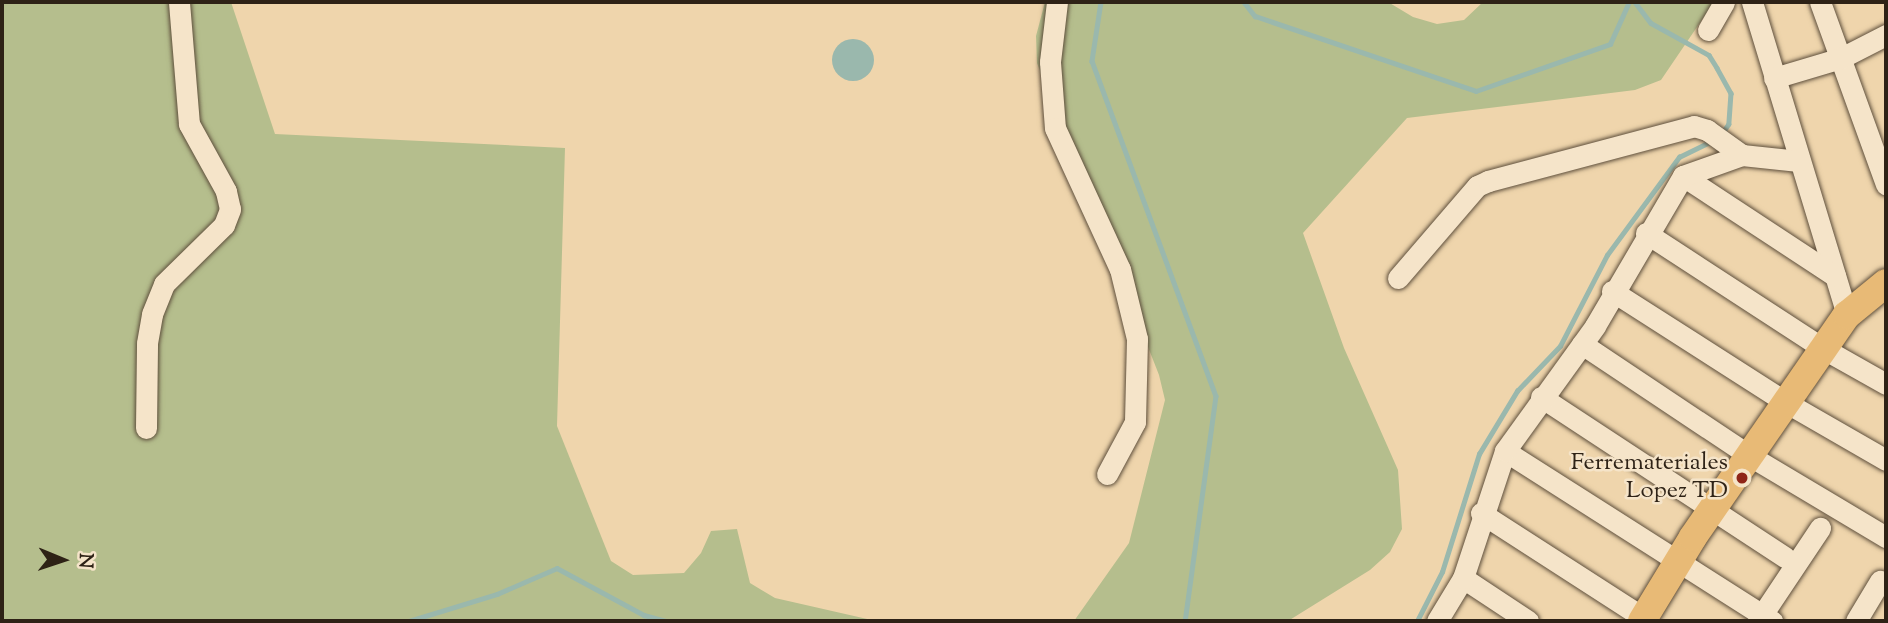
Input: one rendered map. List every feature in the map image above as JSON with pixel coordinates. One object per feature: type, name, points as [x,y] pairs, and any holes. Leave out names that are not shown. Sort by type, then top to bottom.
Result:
[{"type":"main road","points":[[1643,620],[1714,507],[1847,315],[1882,292]]},
{"type":"street","points":[[146,428],[147,343],[156,304],[164,284],[224,225],[230,209],[226,191],[189,124],[179,2]]},
{"type":"street","points":[[1057,2],[1050,74],[1055,128],[1121,269],[1138,339],[1135,422],[1107,474]]},
{"type":"street","points":[[1708,30],[1724,2]]},
{"type":"street","points":[[1752,2],[1847,315]]},
{"type":"street","points":[[1826,4],[1841,58],[1879,142],[1886,184]]},
{"type":"street","points":[[1774,78],[1841,58],[1886,35]]},
{"type":"street","points":[[1398,278],[1482,183],[1694,126],[1707,130],[1742,155]]},
{"type":"street","points":[[1437,621],[1463,578],[1481,513],[1505,451],[1541,397],[1582,344],[1646,233],[1683,176],[1742,155],[1799,161]]},
{"type":"street","points":[[1683,176],[1835,276]]},
{"type":"street","points":[[1646,233],[1824,349],[1886,384]]},
{"type":"street","points":[[1612,291],[1787,403],[1886,460]]},
{"type":"street","points":[[1582,344],[1750,456],[1886,537]]},
{"type":"street","points":[[1541,397],[1714,507],[1785,557]]},
{"type":"street","points":[[1505,451],[1680,560],[1764,619],[1820,528]]},
{"type":"street","points":[[1481,513],[1643,620]]},
{"type":"street","points":[[1463,578],[1528,621]]},
{"type":"street","points":[[1856,621],[1880,581]]},
{"type":"green space","points":[[2,2],[231,2],[275,134],[565,148],[557,426],[611,561],[633,575],[684,573],[701,553],[711,531],[737,529],[750,583],[775,598],[876,621],[2,621]]},
{"type":"green space","points":[[1045,2],[1388,2],[1413,17],[1437,24],[1464,20],[1483,2],[1714,2],[1661,80],[1635,90],[1407,118],[1303,233],[1344,348],[1398,470],[1402,529],[1390,552],[1370,570],[1288,621],[1074,621],[1129,543],[1165,400],[1159,375],[1037,63],[1036,36]]},
{"type":"water","points":[[853,39],[868,45],[874,60],[868,75],[853,81],[838,75],[832,60],[838,45]]},
{"type":"waterway","points":[[1101,2],[1092,61],[1216,396],[1185,621]]},
{"type":"waterway","points":[[1244,2],[1255,16],[1476,91],[1610,44],[1629,2]]},
{"type":"waterway","points":[[1635,2],[1651,23],[1709,55],[1731,93],[1729,124],[1722,134]]},
{"type":"waterway","points":[[1417,621],[1442,572],[1479,454],[1517,391],[1560,346],[1607,255],[1679,157],[1712,141]]},
{"type":"waterway","points":[[409,621],[497,594],[557,568],[644,615],[666,621]]},
{"type":"place","name":"Ferremateriales Lopez TD","points":[[1742,478]]}]
